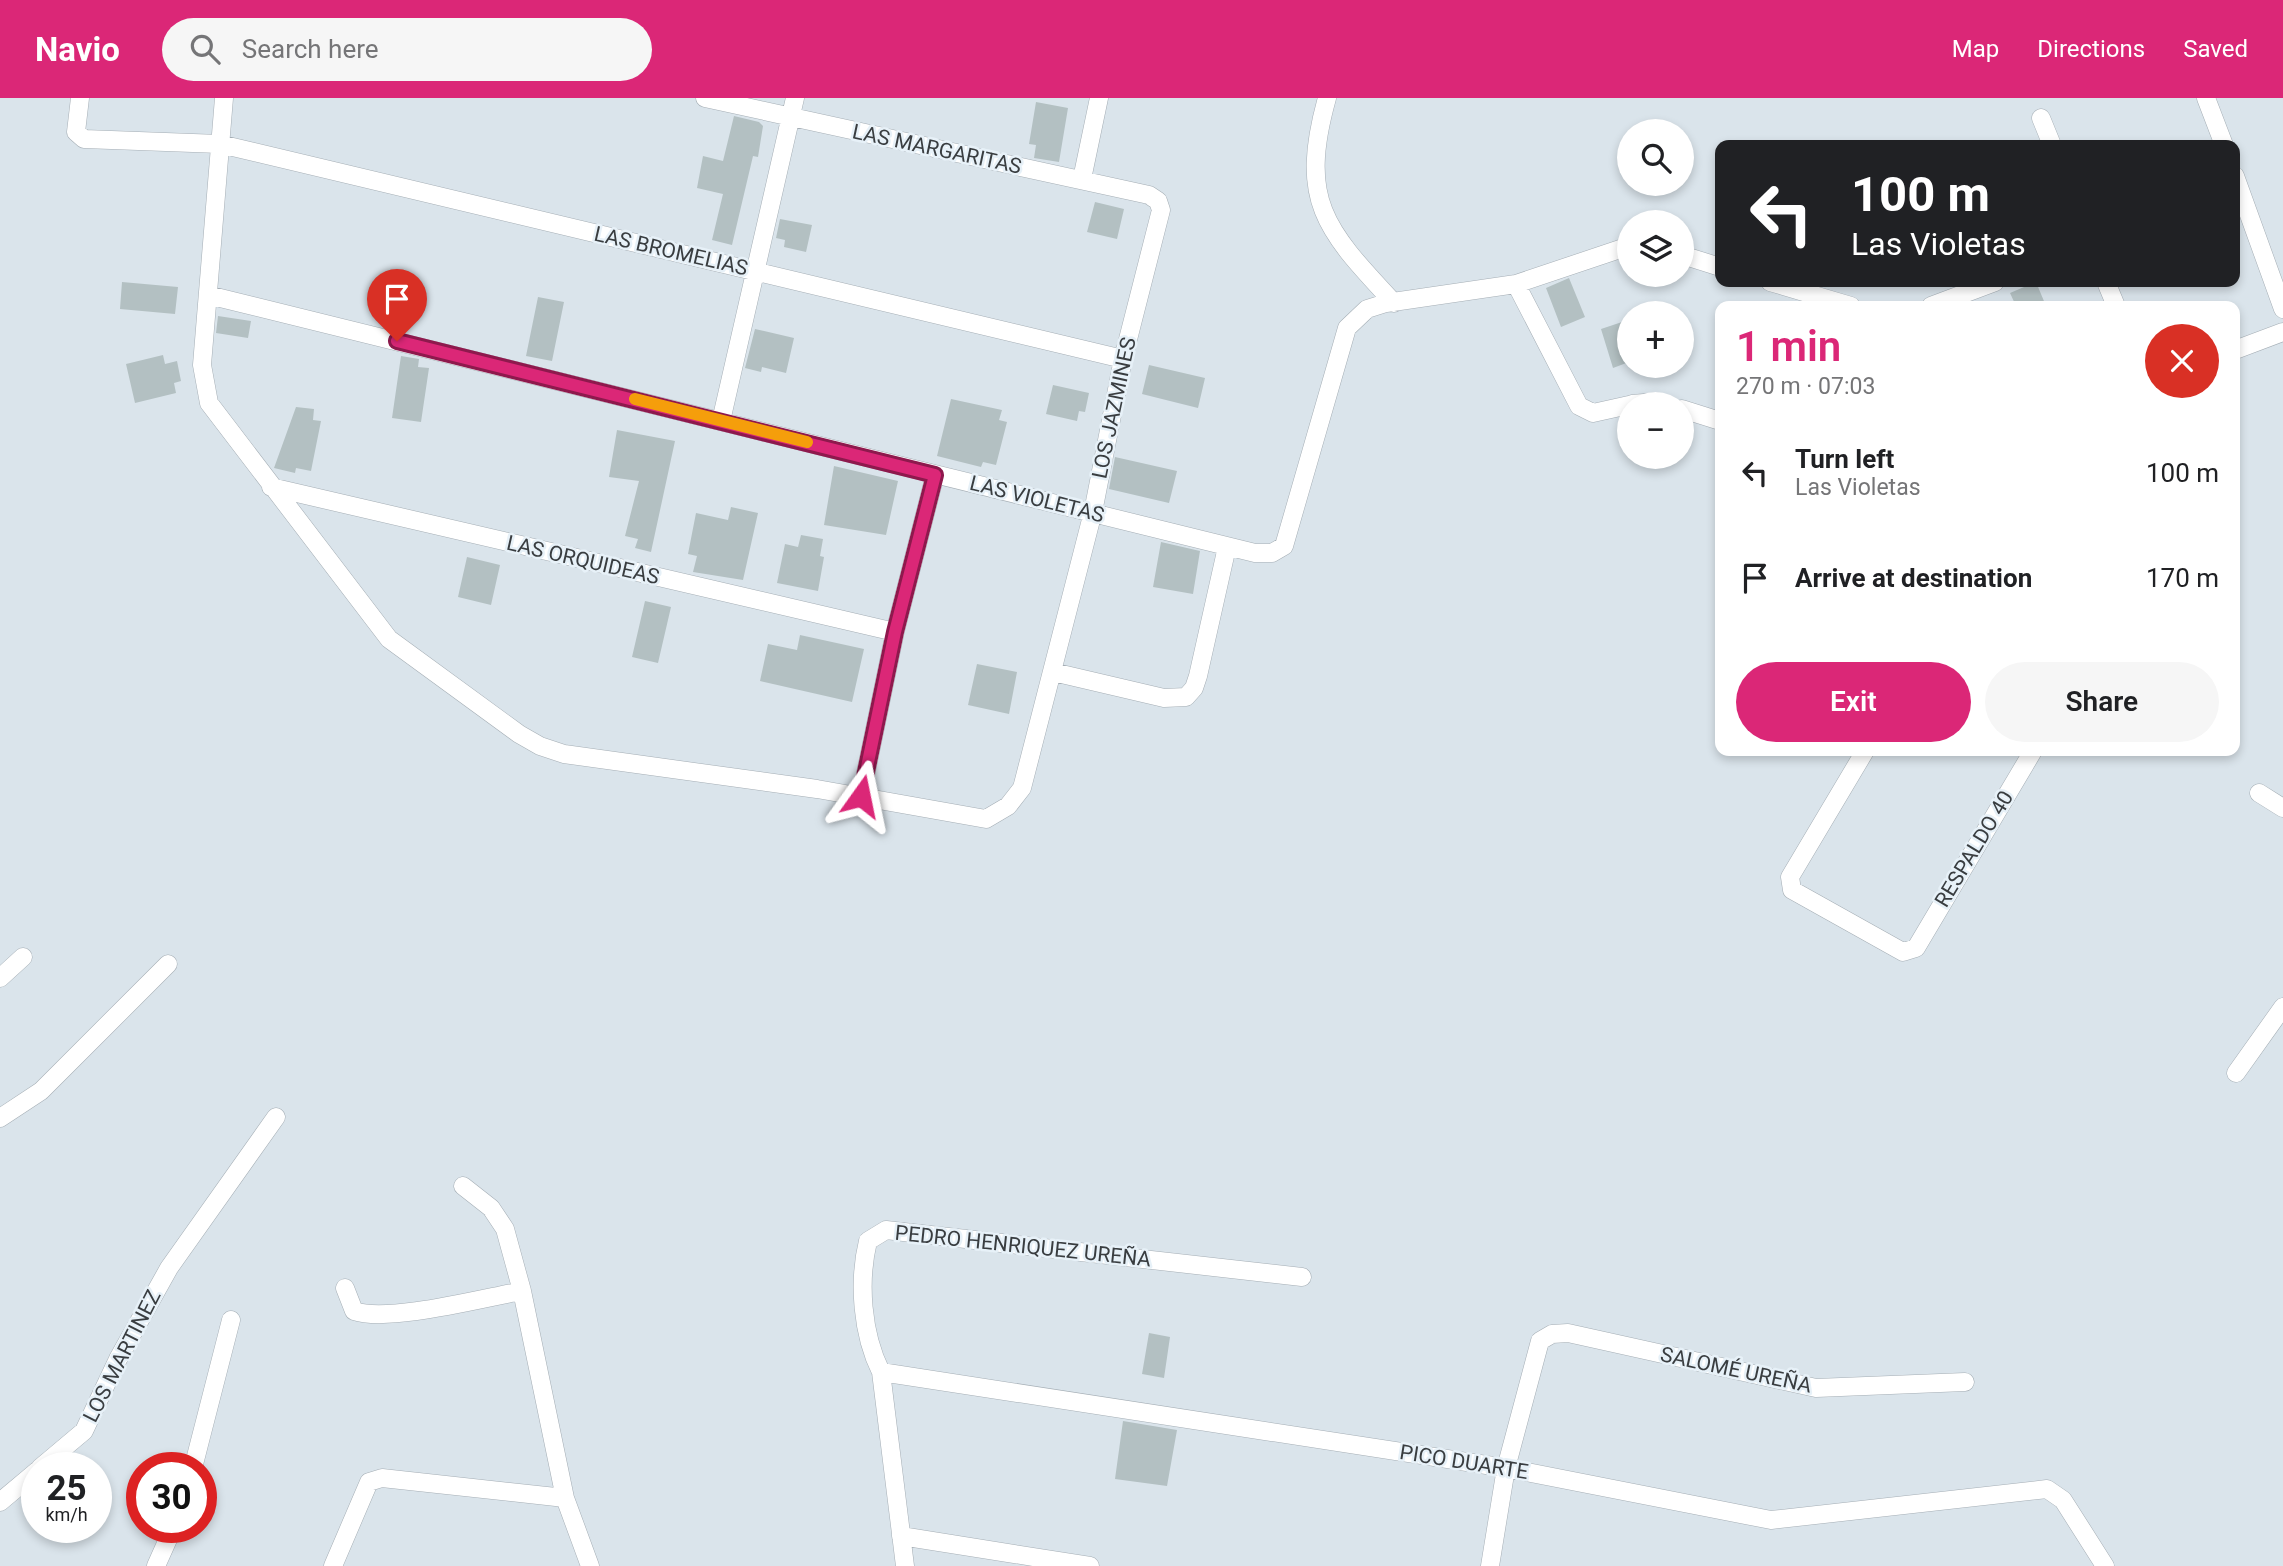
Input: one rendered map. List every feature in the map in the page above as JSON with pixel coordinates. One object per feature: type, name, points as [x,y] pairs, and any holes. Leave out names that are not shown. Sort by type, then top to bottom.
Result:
[{"type":"street","name":"LAS BROMELIAS","points":[[79,98],[76,132],[84,139],[220,144],[1123,359]]},
{"type":"street","points":[[224,98],[202,365],[209,403],[389,639],[519,734],[540,746],[564,754],[861,796],[895,632],[935,475]]},
{"type":"street","name":"LAS MARGARITAS","points":[[705,98],[1082,178],[1149,195],[1158,201],[1161,210]]},
{"type":"street","points":[[721,421],[795,98]]},
{"type":"street","points":[[1082,178],[1099,98]]},
{"type":"street","points":[[1327,98],[1315,161],[1317,188],[1328,222],[1342,247],[1394,303]]},
{"type":"street","points":[[2206,98],[2222,140]]},
{"type":"street","points":[[2041,118],[2050,140]]},
{"type":"street","points":[[2240,190],[2283,309]]},
{"type":"street","name":"LOS JAZMINES","points":[[861,796],[986,819],[1008,806],[1023,788],[1093,512],[1123,359],[1161,210]]},
{"type":"street","name":"LAS VIOLETAS","points":[[208,295],[1227,547],[1255,553],[1272,553],[1284,546],[1347,328],[1367,309],[1516,284],[1617,250]]},
{"type":"street","points":[[1694,259],[1715,265]]},
{"type":"street","points":[[1516,284],[1578,407],[1593,413],[1617,408]]},
{"type":"street","points":[[1787,287],[1834,301]]},
{"type":"street","points":[[1944,301],[1982,287]]},
{"type":"street","points":[[2240,348],[2283,332]]},
{"type":"street","points":[[1694,413],[1715,419]]},
{"type":"street","name":"LAS ORQUIDEAS","points":[[271,487],[895,632]]},
{"type":"street","points":[[1053,672],[1164,698],[1186,697],[1194,688],[1198,676],[1227,547]]},
{"type":"street","name":"RESPALDO 40","points":[[1862,756],[1790,877],[1790,883],[1793,890],[1903,952],[1916,948],[2030,756]]},
{"type":"street","points":[[2259,793],[2283,808]]},
{"type":"street","points":[[0,978],[23,957]]},
{"type":"street","points":[[0,1118],[41,1091],[168,964]]},
{"type":"street","points":[[2236,1073],[2283,1007]]},
{"type":"street","name":"LOS MARTINEZ","points":[[59,1452],[84,1430],[118,1359],[169,1268],[276,1117]]},
{"type":"street","points":[[463,1186],[500,1218],[522,1291],[565,1498],[590,1566]]},
{"type":"street","name":"PEDRO HENRIQUEZ UREÑA","points":[[905,1566],[881,1372],[872,1353],[860,1271],[868,1241],[886,1230],[1302,1277]]},
{"type":"street","points":[[345,1288],[354,1311],[365,1315],[522,1291]]},
{"type":"street","points":[[196,1452],[231,1320]]},
{"type":"street","name":"SALOMÉ UREÑA","points":[[1506,1468],[1541,1341],[1552,1334],[1568,1333],[1816,1388],[1965,1382]]},
{"type":"street","name":"PICO DUARTE","points":[[881,1372],[1506,1468],[1771,1520],[2047,1489],[2063,1500],[2105,1566]]},
{"type":"street","points":[[1490,1566],[1506,1468]]},
{"type":"street","points":[[333,1566],[369,1482],[382,1478],[565,1498]]},
{"type":"street","name":"LOS MARTINEZ","points":[[0,1502],[21,1484]]},
{"type":"street","points":[[901,1536],[1090,1566]]},
{"type":"street","points":[[156,1566],[166,1543]]},
{"type":"building","points":[[1036,102],[1068,108],[1059,162],[1034,158],[1036,145],[1029,144]]},
{"type":"building","points":[[734,116],[759,122],[763,126],[758,157],[753,156],[732,245],[712,240],[723,194],[697,188],[703,156],[723,161]]},
{"type":"building","points":[[1095,202],[1124,209],[1117,239],[1087,232]]},
{"type":"building","points":[[780,219],[812,225],[806,252],[784,247],[785,240],[776,238]]},
{"type":"building","points":[[1569,278],[1585,317],[1561,327],[1546,288]]},
{"type":"building","points":[[122,282],[178,287],[175,314],[120,309]]},
{"type":"building","points":[[2024,287],[2038,287],[2044,301],[2014,301],[2010,293]]},
{"type":"building","points":[[538,297],[564,302],[552,361],[526,356]]},
{"type":"building","points":[[218,316],[251,321],[248,338],[216,333]]},
{"type":"building","points":[[1617,324],[1617,366],[1613,368],[1601,329]]},
{"type":"building","points":[[755,329],[794,338],[786,373],[762,367],[761,372],[745,368]]},
{"type":"building","points":[[163,355],[165,364],[177,361],[181,381],[174,383],[176,393],[135,403],[126,364]]},
{"type":"building","points":[[401,356],[419,359],[418,367],[429,368],[421,422],[392,418]]},
{"type":"building","points":[[1149,365],[1205,378],[1198,408],[1142,394]]},
{"type":"building","points":[[1053,385],[1089,393],[1085,412],[1079,411],[1077,421],[1046,414]]},
{"type":"building","points":[[951,399],[1002,410],[999,420],[1007,422],[996,465],[983,462],[981,467],[937,456]]},
{"type":"building","points":[[296,407],[314,409],[313,420],[321,421],[311,471],[296,468],[295,473],[274,468]]},
{"type":"building","points":[[617,430],[675,441],[651,552],[635,548],[638,539],[625,536],[639,481],[609,477]]},
{"type":"building","points":[[1115,457],[1177,471],[1169,503],[1109,489]]},
{"type":"building","points":[[834,466],[898,481],[886,535],[824,525]]},
{"type":"building","points":[[731,507],[758,513],[743,580],[693,572],[697,556],[688,554],[696,513],[728,520]]},
{"type":"building","points":[[801,535],[823,539],[820,556],[824,557],[818,591],[777,583],[785,544],[798,547]]},
{"type":"building","points":[[1161,542],[1200,551],[1193,594],[1153,587]]},
{"type":"building","points":[[467,557],[500,565],[491,605],[458,597]]},
{"type":"building","points":[[645,601],[671,607],[658,663],[632,657]]},
{"type":"building","points":[[800,635],[864,649],[852,702],[760,681],[768,644],[797,650]]},
{"type":"building","points":[[977,664],[1017,672],[1009,714],[968,705]]},
{"type":"building","points":[[1149,1333],[1170,1337],[1164,1378],[1142,1374]]},
{"type":"building","points":[[1123,1421],[1177,1430],[1167,1486],[1115,1479]]},
{"type":"slow traffic","points":[[635,399],[807,442]]},
{"type":"route","points":[[397,341],[935,475],[895,632],[861,796]]}]
